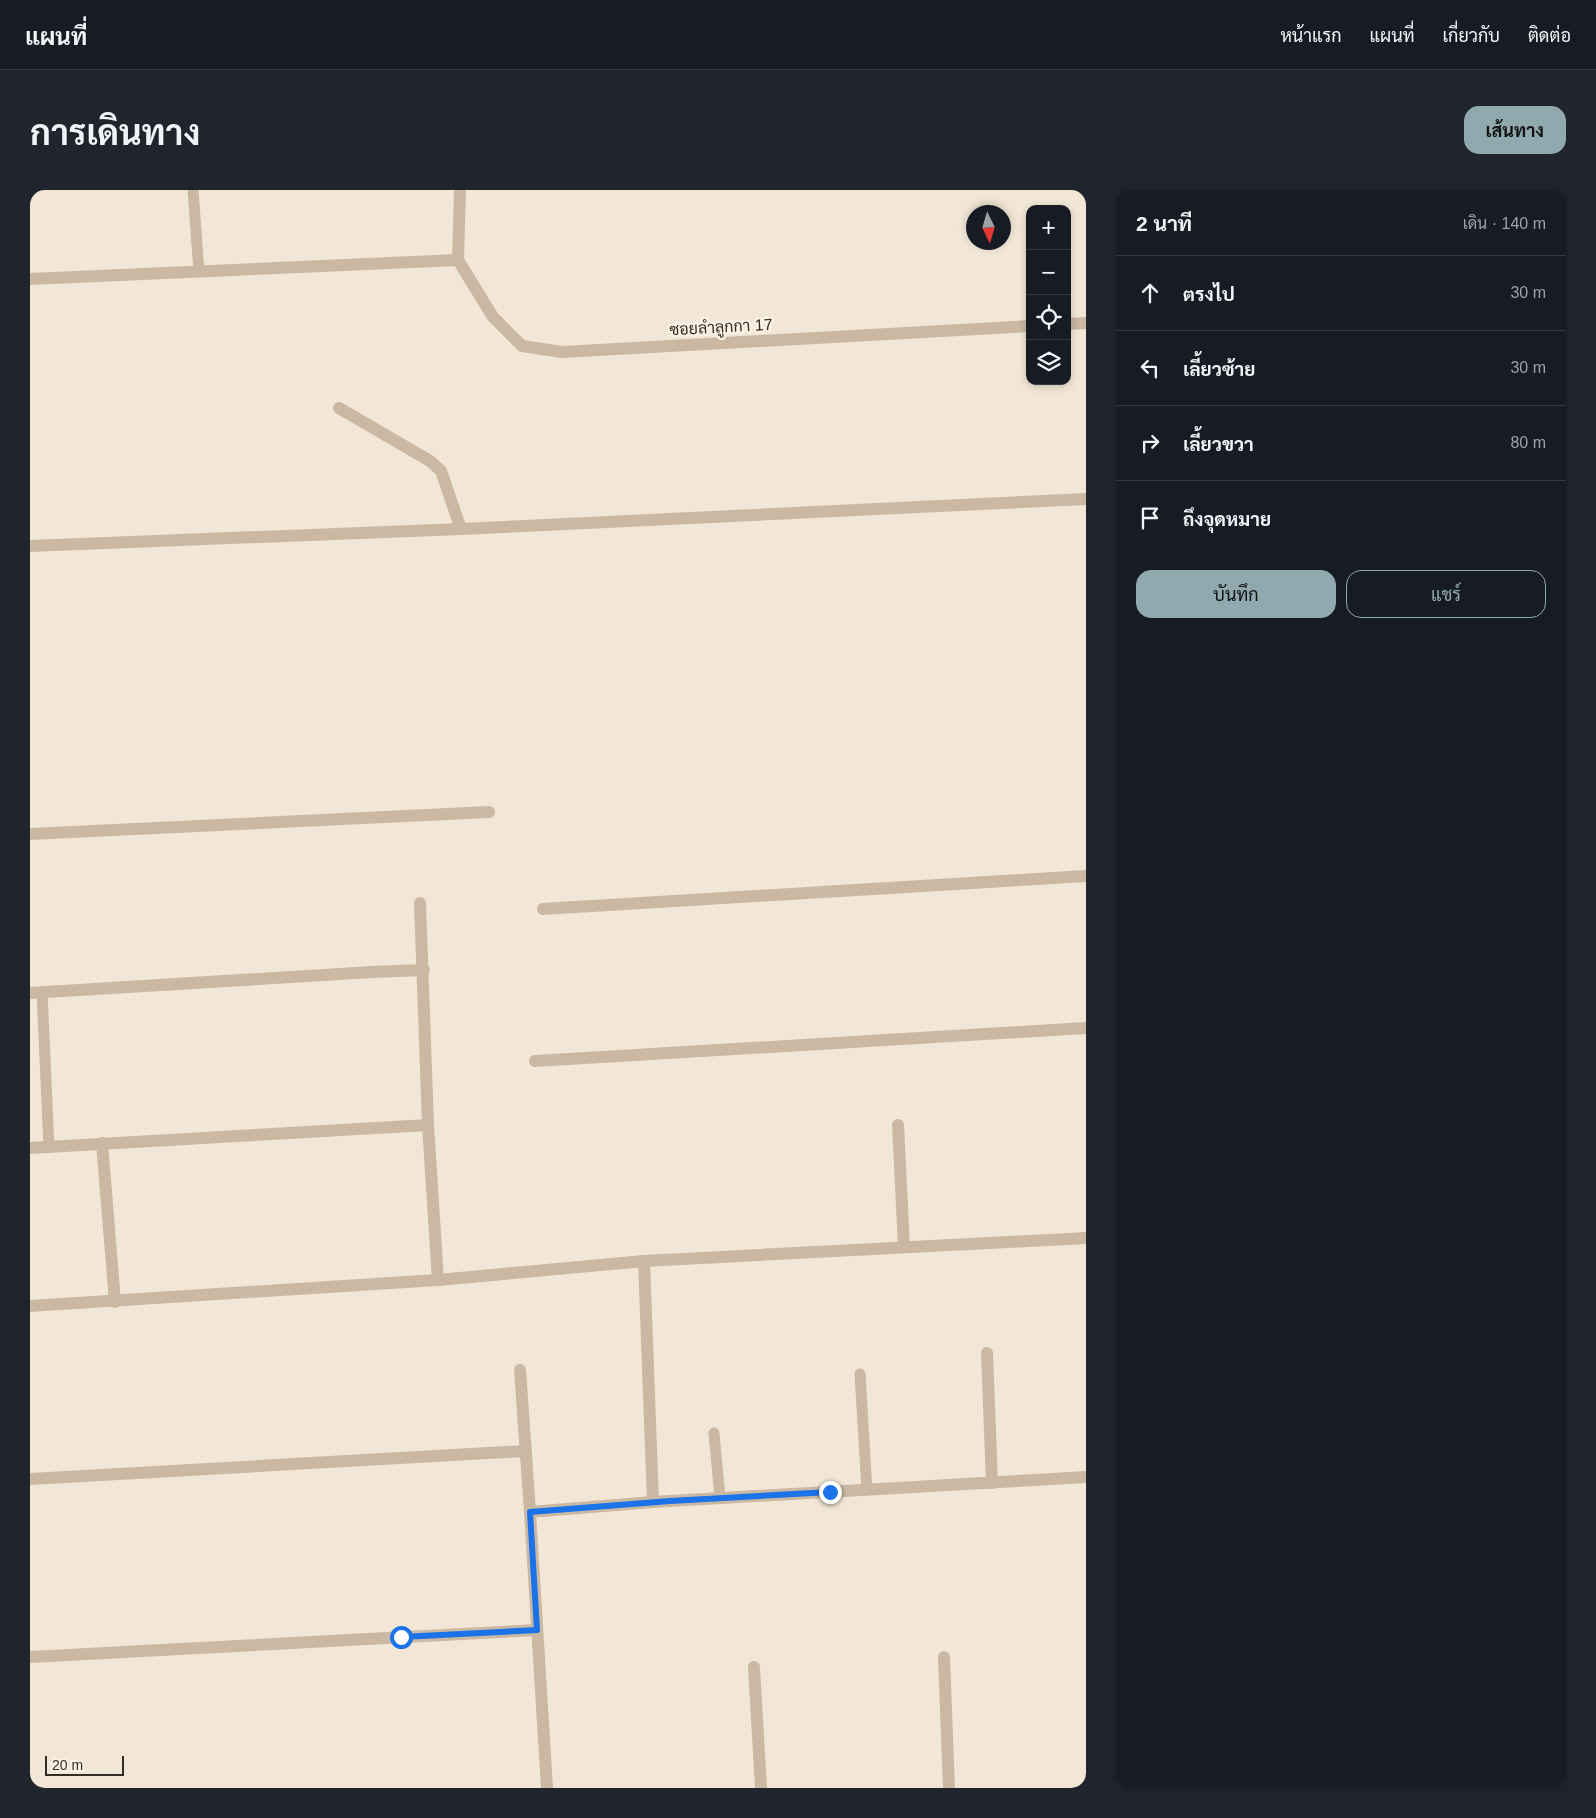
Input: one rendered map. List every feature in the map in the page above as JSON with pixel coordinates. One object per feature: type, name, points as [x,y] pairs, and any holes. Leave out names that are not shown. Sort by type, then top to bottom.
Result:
[{"type":"street","points":[[30,279],[458,260],[460,190]]},
{"type":"street","name":"ซอยลำลูกกา 17","points":[[458,260],[493,317],[522,346],[562,352],[1026,326]]},
{"type":"street","points":[[1071,324],[1086,323]]},
{"type":"street","points":[[339,408],[430,461],[442,471],[461,529]]},
{"type":"street","points":[[30,546],[461,529],[1086,499]]},
{"type":"street","points":[[30,834],[489,812]]},
{"type":"street","points":[[543,909],[1086,876]]},
{"type":"street","points":[[420,904],[424,970],[428,1125],[438,1280]]},
{"type":"street","points":[[36,992],[424,970]]},
{"type":"street","points":[[535,1061],[1086,1028]]},
{"type":"street","points":[[30,1148],[428,1125]]},
{"type":"street","points":[[898,1125],[904,1247]]},
{"type":"street","points":[[102,1143],[115,1302]]},
{"type":"street","points":[[30,1306],[438,1280],[644,1261],[1086,1238]]},
{"type":"street","points":[[644,1261],[653,1502]]},
{"type":"street","points":[[987,1353],[992,1483]]},
{"type":"street","points":[[520,1370],[547,1788]]},
{"type":"street","points":[[30,1479],[525,1451]]},
{"type":"street","points":[[530,1512],[653,1502],[1086,1477]]},
{"type":"street","points":[[30,1657],[537,1630]]},
{"type":"street","points":[[944,1657],[949,1788]]},
{"type":"street","points":[[754,1667],[761,1788]]},
{"type":"lane","points":[[193,190],[199,272]]},
{"type":"lane","points":[[36,992],[49,1146]]},
{"type":"lane","points":[[860,1374],[867,1490]]},
{"type":"lane","points":[[714,1434],[720,1498]]},
{"type":"route","points":[[401,1637],[537,1630],[530,1512],[670,1501],[830,1492]]}]
